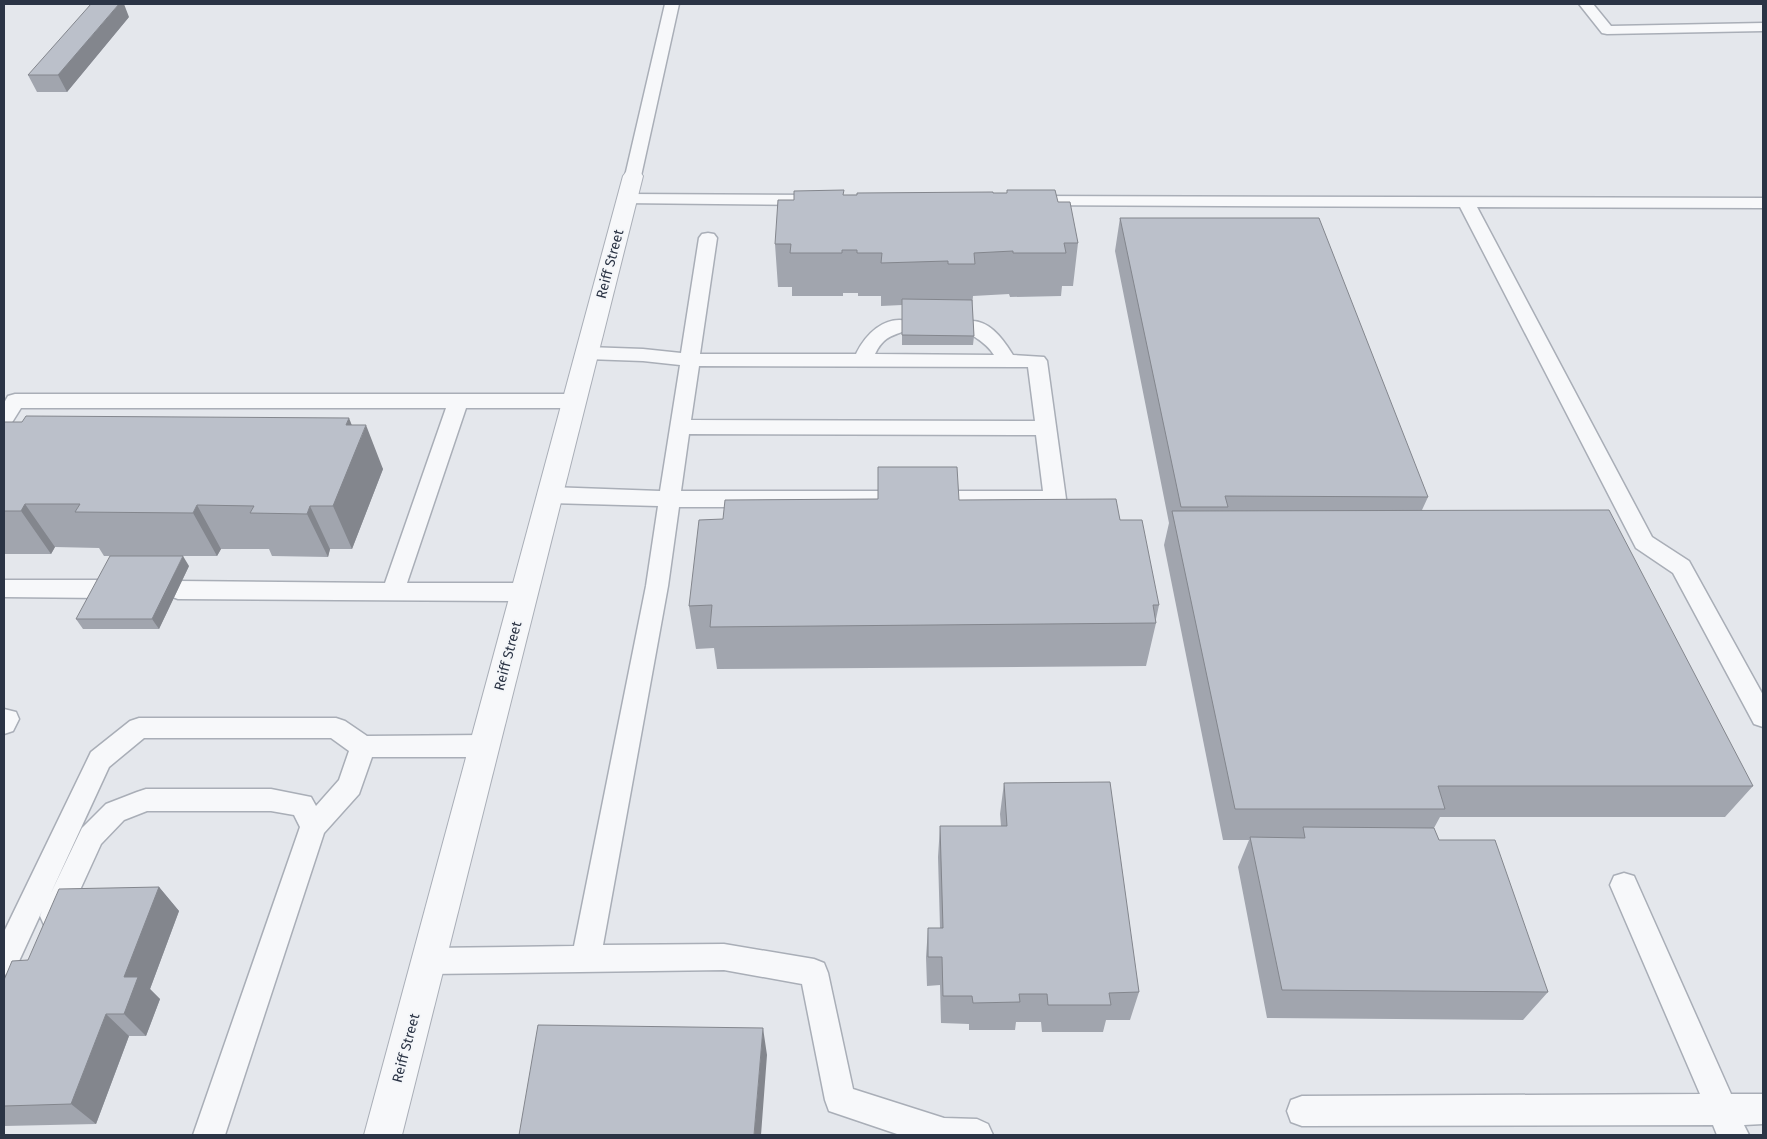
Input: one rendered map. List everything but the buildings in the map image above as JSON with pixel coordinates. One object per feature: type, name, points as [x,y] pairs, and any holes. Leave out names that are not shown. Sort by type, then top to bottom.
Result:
[{"type":"street","name":"Reiff Street","points":[[383,1135],[630,188]]},
{"type":"lane","points":[[672,4],[630,188],[837,200]]},
{"type":"lane","points":[[1586,4],[1607,30],[1763,27]]},
{"type":"lane","points":[[1016,200],[1763,203]]},
{"type":"lane","points":[[1466,202],[1644,542],[1681,567],[1763,717]]},
{"type":"lane","points":[[586,959],[656,586],[708,238]]},
{"type":"lane","points":[[862,361],[873,339],[882,331],[901,325]]},
{"type":"lane","points":[[972,326],[988,334],[997,343],[1007,361]]},
{"type":"lane","points":[[550,495],[669,499],[1055,499],[1037,362],[690,360],[643,355],[587,353]]},
{"type":"lane","points":[[4,419],[16,401],[575,401]]},
{"type":"lane","points":[[393,591],[458,401]]},
{"type":"lane","points":[[680,427],[1046,428]]},
{"type":"lane","points":[[852,499],[858,510],[871,518]]},
{"type":"lane","points":[[961,518],[978,499]]},
{"type":"lane","points":[[4,588],[104,589]]},
{"type":"lane","points":[[178,590],[525,592]]},
{"type":"lane","points":[[4,719],[7,719],[4,724]]},
{"type":"lane","points":[[4,962],[100,760],[139,728],[336,728],[363,747],[484,746]]},
{"type":"lane","points":[[209,1135],[313,827],[350,786],[363,747]]},
{"type":"lane","points":[[45,936],[91,836],[115,812],[146,800],[271,800],[302,805],[313,827]]},
{"type":"lane","points":[[1624,885],[1728,1122]]},
{"type":"lane","points":[[428,961],[724,957],[814,973],[840,1100],[944,1134],[977,1135]]},
{"type":"lane","points":[[1302,1111],[1728,1122],[1763,1109]]}]
